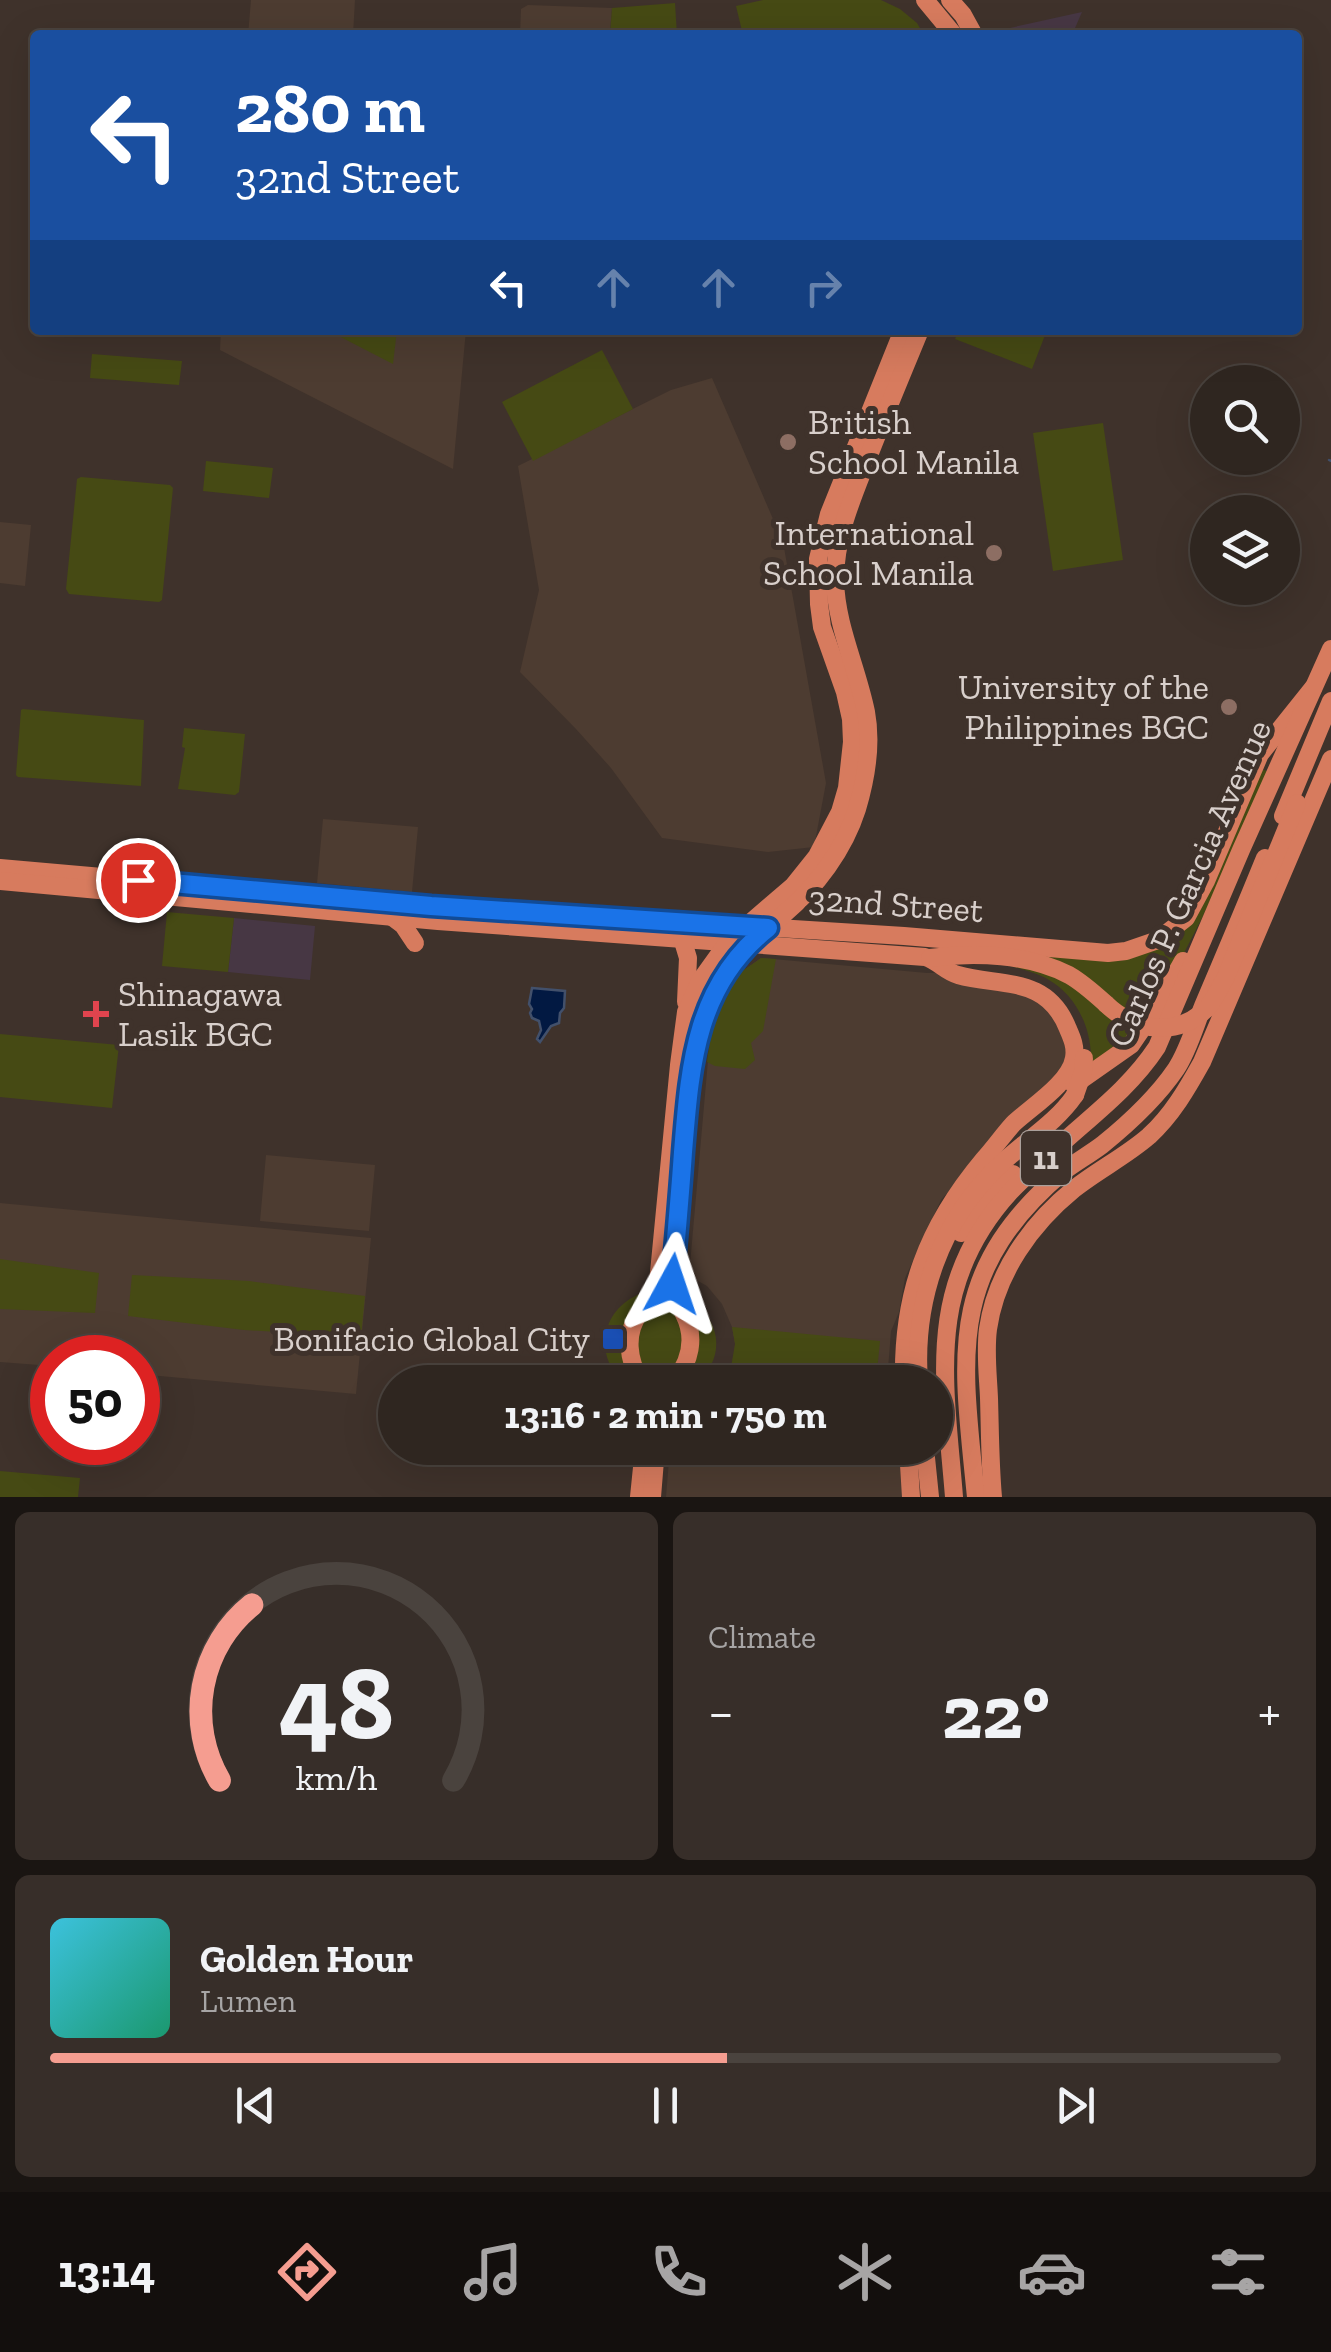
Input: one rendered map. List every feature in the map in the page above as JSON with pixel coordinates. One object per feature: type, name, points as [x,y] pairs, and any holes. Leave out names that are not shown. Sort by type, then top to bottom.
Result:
[{"type":"main road","points":[[926,0],[950,30]]},
{"type":"main road","points":[[950,0],[971,30]]},
{"type":"main road","points":[[686,1365],[689,1326],[672,1284],[691,1069],[713,994],[748,935],[818,856],[840,812],[851,763],[851,719],[822,627],[818,559],[829,514],[900,335]]},
{"type":"main road","points":[[748,935],[768,928],[816,882],[845,838],[856,812],[867,765],[868,739],[866,716],[836,600],[836,556],[846,514],[918,335]]},
{"type":"main road","name":"Carlos P. Garcia Avenue","points":[[954,1497],[944,1342],[955,1287],[977,1237],[1002,1202],[1142,1070],[1157,1047],[1331,650]]},
{"type":"main road","name":"32nd Street","points":[[768,928],[1108,952],[1142,947],[1158,940],[1186,918],[1202,890],[1260,754],[1314,688]]},
{"type":"main road","name":"Carlos P. Garcia Avenue","points":[[976,1497],[965,1357],[976,1293],[994,1250],[1026,1206],[1135,1116],[1178,1068],[1331,701]]},
{"type":"main road","points":[[935,960],[965,955],[1028,961],[1071,976],[1134,1024],[1160,1029],[1184,1024],[1209,1005],[1225,979],[1331,729]]},
{"type":"main road","points":[[989,1464],[988,1330],[996,1296],[1010,1266],[1046,1214],[1149,1136],[1173,1110],[1202,1062],[1331,760]]},
{"type":"main road","points":[[986,1157],[1020,1124],[1132,1046],[1188,954],[1241,850]]},
{"type":"main road","name":"32nd Street","points":[[0,868],[748,935],[935,960],[958,975],[1027,988],[1051,1004],[1066,1022]]},
{"type":"main road","name":"32nd Street","points":[[0,881],[728,942],[748,935]]},
{"type":"main road","points":[[802,896],[815,931]]},
{"type":"main road","points":[[391,916],[414,943]]},
{"type":"main road","points":[[633,1365],[629,1343],[634,1321],[658,1284],[686,1012],[688,958],[682,938]]},
{"type":"main road","points":[[686,1012],[700,981],[728,942]]},
{"type":"main road","points":[[918,1365],[924,1300],[944,1240],[982,1182],[1051,1123],[1074,1095],[1084,1058],[1076,1018],[1047,985],[1008,971],[935,960]]},
{"type":"main road","points":[[1178,1068],[1224,1010]]},
{"type":"main road","name":"Carlos P. Garcia Avenue","points":[[905,1365],[906,1320],[921,1263],[948,1207],[986,1157],[1012,1126],[1069,1073],[1074,1043],[1066,1022]]},
{"type":"main road","points":[[928,1365],[929,1335],[945,1265],[968,1222],[1002,1183],[1048,1146],[1088,1123]]},
{"type":"main road","points":[[976,1293],[974,1371],[993,1497]]},
{"type":"main road","points":[[646,1305],[668,1301],[681,1308]]},
{"type":"main road","points":[[640,1497],[643,1465]]},
{"type":"main road","points":[[652,1497],[655,1465]]},
{"type":"main road","points":[[910,1465],[914,1497]]},
{"type":"main road","points":[[930,1465],[933,1497]]},
{"type":"shaded area","points":[[251,0],[355,0],[353,30],[248,30]]},
{"type":"shaded area","points":[[528,5],[612,8],[610,30],[520,30],[521,9]]},
{"type":"shaded area","points":[[1082,12],[1074,30],[1001,30]]},
{"type":"shaded area","points":[[221,335],[466,335],[453,469],[220,350]]},
{"type":"shaded area","points":[[712,378],[783,542],[826,783],[814,847],[768,852],[662,838],[611,768],[520,672],[539,590],[518,466],[671,390]]},
{"type":"shaded area","points":[[0,522],[31,525],[25,586],[0,583]]},
{"type":"shaded area","points":[[323,819],[418,827],[412,892],[317,883]]},
{"type":"shaded area","points":[[234,918],[315,926],[310,980],[228,972]]},
{"type":"shaded area","points":[[761,958],[965,973],[1044,991],[1079,1060],[941,1200],[905,1278],[891,1331],[888,1365],[732,1365],[735,1344],[722,1304],[707,1286],[689,1276],[710,1038],[715,1017],[741,972]]},
{"type":"shaded area","points":[[266,1155],[375,1165],[369,1231],[260,1221]]},
{"type":"shaded area","points":[[0,1203],[371,1238],[356,1394],[160,1376],[160,1335],[30,1335],[30,1364],[0,1362]]},
{"type":"shaded area","points":[[669,1465],[903,1465],[904,1497],[666,1497]]},
{"type":"green space","points":[[763,0],[881,0],[900,9],[921,30],[742,30],[736,6]]},
{"type":"green space","points":[[675,3],[677,30],[610,30],[612,8]]},
{"type":"green space","points":[[337,335],[396,335],[393,364]]},
{"type":"green space","points":[[957,335],[1045,335],[1032,369],[955,339]]},
{"type":"green space","points":[[602,350],[633,409],[533,461],[502,402]]},
{"type":"green space","points":[[92,354],[182,361],[179,385],[90,378]]},
{"type":"green space","points":[[1103,423],[1123,560],[1053,571],[1033,433]]},
{"type":"green space","points":[[206,461],[273,468],[269,498],[203,491]]},
{"type":"green space","points":[[77,479],[173,488],[159,602],[69,594],[66,589]]},
{"type":"green space","points":[[23,709],[144,720],[141,786],[18,777]]},
{"type":"green space","points":[[184,728],[245,734],[239,792],[235,795],[178,789]]},
{"type":"green space","points":[[1261,769],[1270,772],[1168,984],[1128,1045],[1050,1097],[1091,1055],[1088,1033],[1073,1002],[1058,986],[1040,975],[1011,966],[1039,955],[1120,961],[1153,951],[1180,932]]},
{"type":"green space","points":[[167,912],[234,918],[228,972],[162,966]]},
{"type":"green space","points":[[761,958],[776,959],[763,1031],[751,1043],[755,1060],[745,1069],[715,1066],[707,1062],[721,1002],[741,972]]},
{"type":"green space","points":[[0,1034],[119,1045],[112,1108],[0,1097]]},
{"type":"green space","points":[[0,1259],[99,1273],[95,1313],[0,1309]]},
{"type":"green space","points":[[132,1275],[249,1281],[365,1296],[361,1337],[244,1330],[128,1316]]},
{"type":"green space","points":[[653,1290],[637,1304],[635,1365],[611,1365],[605,1340],[608,1326],[624,1303]]},
{"type":"green space","points":[[678,1290],[710,1319],[716,1344],[710,1365],[693,1365],[696,1348]]},
{"type":"green space","points":[[662,1303],[679,1319],[683,1336],[678,1365],[639,1364],[639,1328],[652,1309]]},
{"type":"green space","points":[[732,1327],[880,1341],[878,1365],[731,1365],[735,1344]]},
{"type":"green space","points":[[0,1471],[80,1478],[78,1497],[0,1497]]},
{"type":"water","points":[[532,988],[565,991],[559,1023],[551,1026],[540,1042],[539,1021],[530,1013]]},
{"type":"place","name":"British School Manila","points":[[788,442]]},
{"type":"place","name":"International School Manila","points":[[994,553]]},
{"type":"place","name":"University of the Philippines BGC","points":[[1229,707]]},
{"type":"place","name":"Shinagawa Lasik BGC","points":[[96,1014]]},
{"type":"place","name":"Bonifacio Global City","points":[[613,1339]]},
{"type":"route","points":[[138,880],[587,918],[768,928],[729,967],[702,1024],[691,1069],[672,1284]]}]
